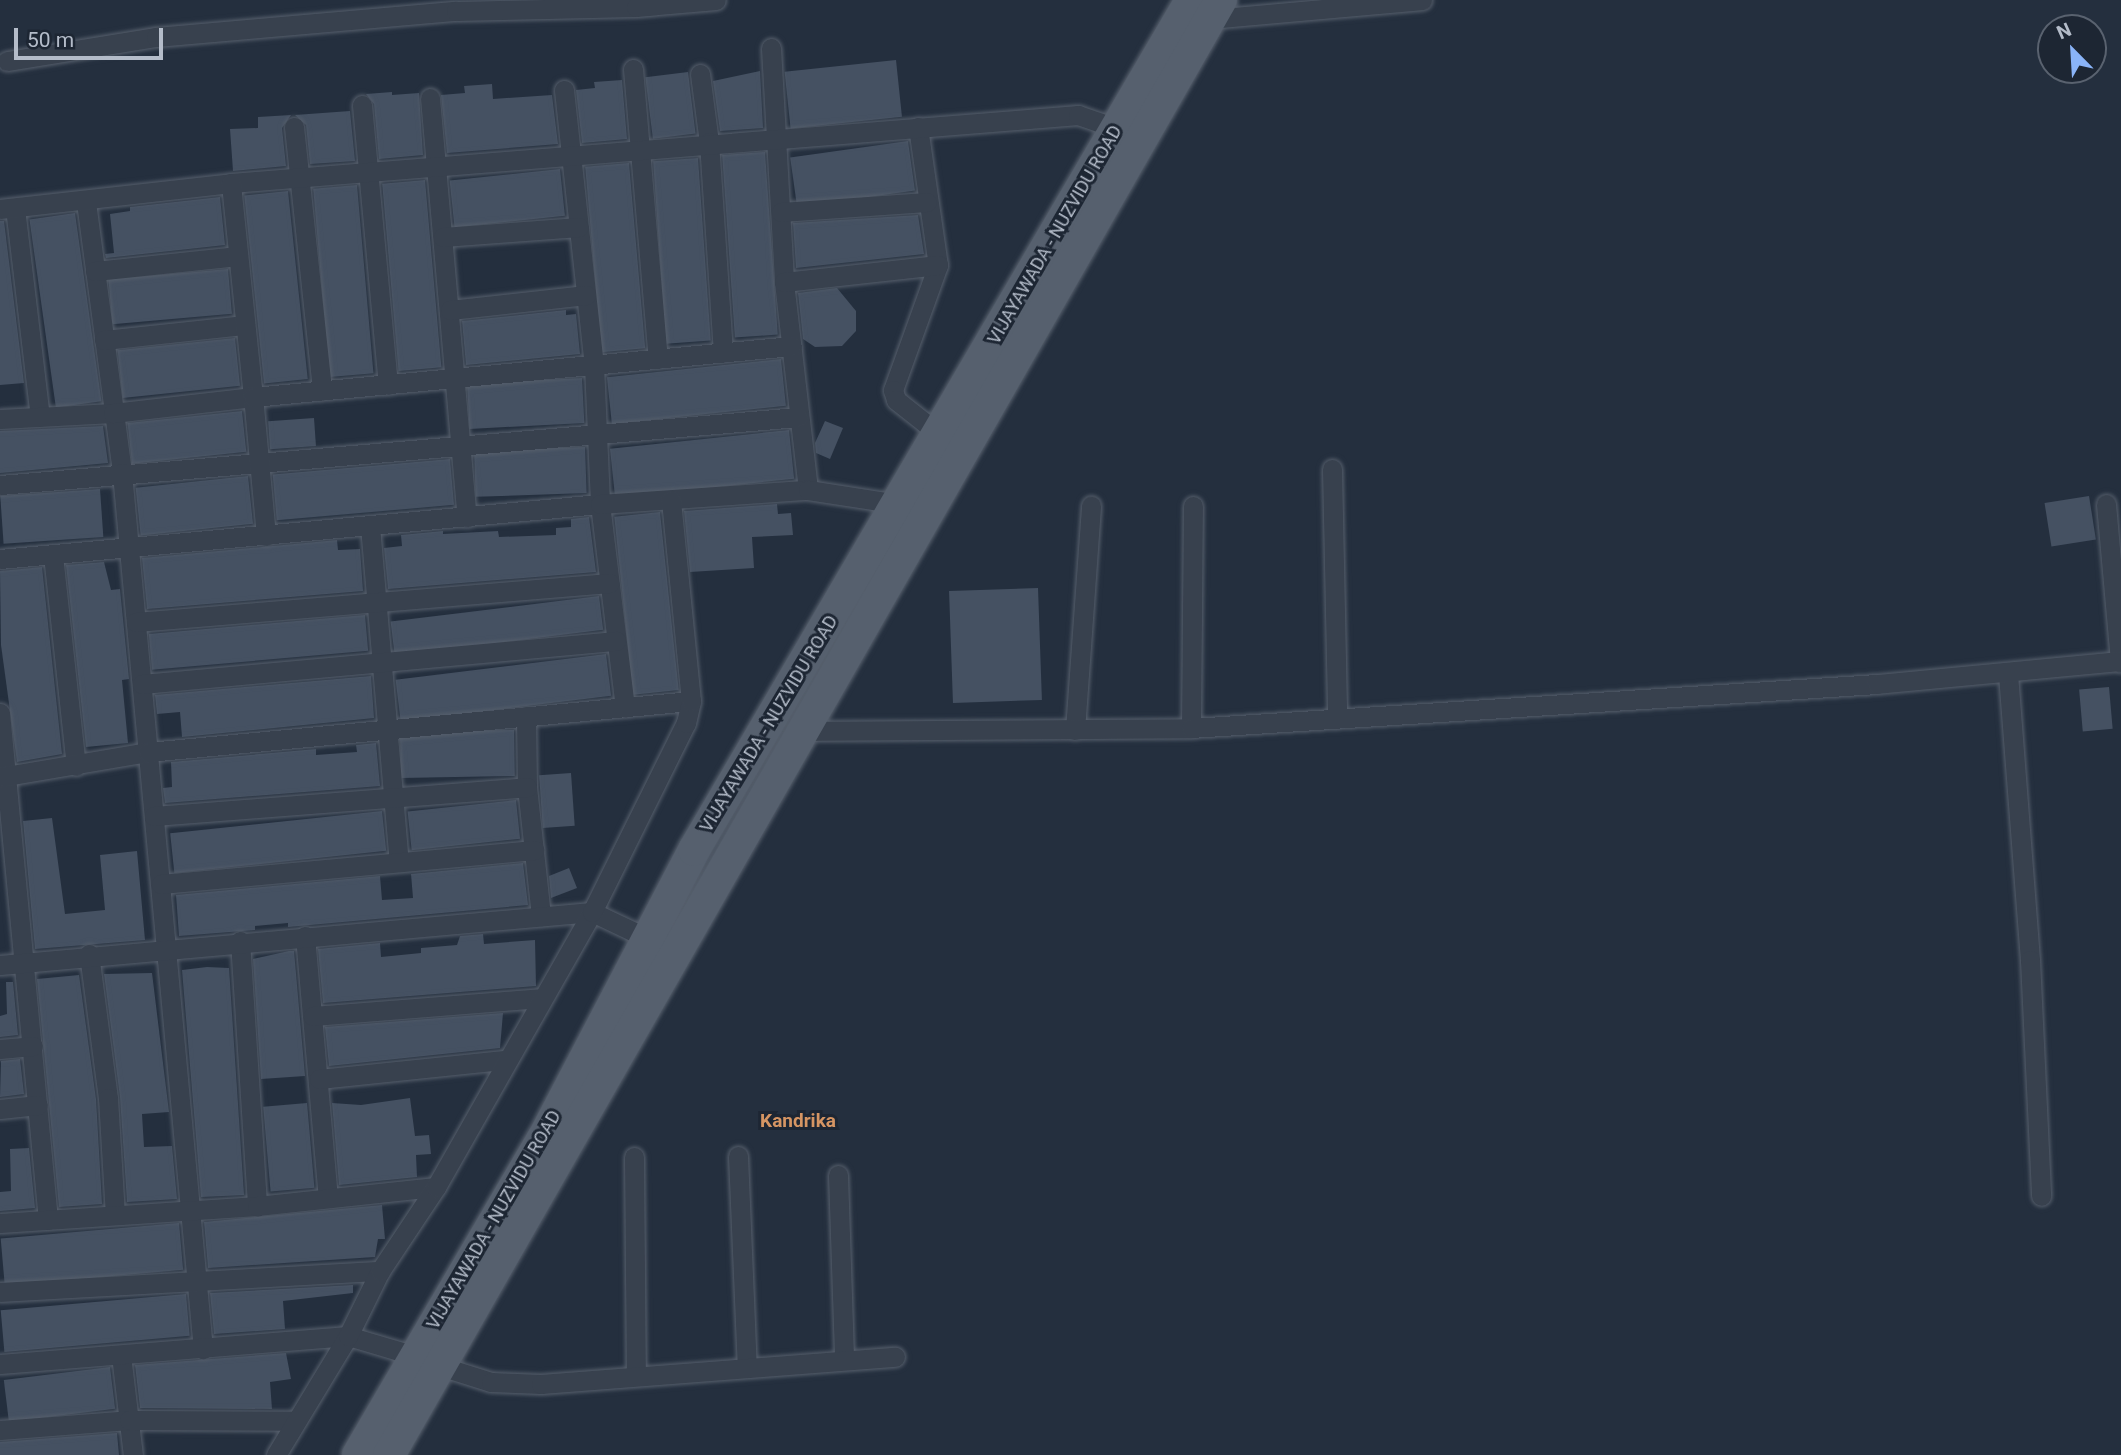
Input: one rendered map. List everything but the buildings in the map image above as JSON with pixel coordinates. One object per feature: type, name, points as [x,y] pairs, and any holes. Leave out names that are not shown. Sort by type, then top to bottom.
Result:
[{"type":"main road","name":"VIJAYAWADA - NUZVIDU ROAD","points":[[389,1455],[417,1357],[543,1139],[641,935],[886,502],[1116,128],[1207,6]]},
{"type":"main road","name":"VIJAYAWADA - NUZVIDU ROAD","points":[[358,1455],[800,731],[1207,6]]},
{"type":"street","points":[[7,61],[156,37],[456,11],[636,7],[716,0]]},
{"type":"street","points":[[1207,6],[1422,0]]},
{"type":"street","points":[[771,48],[784,282],[808,490]]},
{"type":"street","points":[[633,69],[658,359]]},
{"type":"street","points":[[700,74],[709,142],[723,352]]},
{"type":"street","points":[[564,90],[594,365],[600,504],[625,707]]},
{"type":"street","points":[[430,98],[467,517]]},
{"type":"street","points":[[362,105],[388,385]]},
{"type":"street","points":[[40,417],[8,209],[231,183],[775,137],[1078,115],[1116,128]]},
{"type":"street","points":[[294,127],[322,391]]},
{"type":"street","points":[[918,127],[927,202],[939,265],[895,380],[896,400],[933,429]]},
{"type":"street","points":[[231,183],[261,462],[266,536]]},
{"type":"street","points":[[86,202],[122,473],[203,1349]]},
{"type":"street","points":[[781,212],[927,202]]},
{"type":"street","points":[[443,237],[579,227]]},
{"type":"street","points":[[95,271],[238,256]]},
{"type":"street","points":[[784,282],[939,265]]},
{"type":"street","points":[[450,310],[586,295]]},
{"type":"street","points":[[104,340],[245,326]]},
{"type":"street","points":[[0,419],[113,413],[253,397],[792,346]]},
{"type":"street","points":[[0,485],[460,443],[598,435],[798,417]]},
{"type":"street","points":[[1332,469],[1337,718]]},
{"type":"street","points":[[0,559],[600,504],[808,490],[886,502]]},
{"type":"street","points":[[275,1455],[355,1338],[380,1271],[436,1187],[540,998],[598,915],[686,723],[691,701],[671,500]]},
{"type":"street","points":[[800,731],[1191,728],[2008,674],[2120,661],[2106,504]]},
{"type":"street","points":[[1075,730],[1091,506]]},
{"type":"street","points":[[1191,728],[1193,506]]},
{"type":"street","points":[[370,526],[383,662],[385,730],[399,862]]},
{"type":"street","points":[[53,555],[76,766]]},
{"type":"street","points":[[136,622],[609,583]]},
{"type":"street","points":[[142,684],[616,641]]},
{"type":"street","points":[[2008,674],[2030,960],[2041,1196]]},
{"type":"street","points":[[3,777],[148,752],[691,701]]},
{"type":"street","points":[[0,713],[3,777],[33,1046],[48,1220]]},
{"type":"street","points":[[526,716],[527,787],[541,916]]},
{"type":"street","points":[[154,816],[527,787]]},
{"type":"street","points":[[160,884],[534,850]]},
{"type":"street","points":[[0,965],[166,947],[541,916],[598,915],[641,935]]},
{"type":"street","points":[[305,936],[328,1198]]},
{"type":"street","points":[[240,941],[257,1206]]},
{"type":"street","points":[[89,954],[108,1098],[115,1215]]},
{"type":"street","points":[[313,1016],[540,998]]},
{"type":"street","points":[[0,1049],[33,1046]]},
{"type":"street","points":[[319,1079],[505,1060]]},
{"type":"street","points":[[0,1109],[38,1105]]},
{"type":"street","points":[[738,1156],[747,1368]]},
{"type":"street","points":[[635,1157],[636,1377]]},
{"type":"street","points":[[838,1175],[844,1360]]},
{"type":"street","points":[[0,1223],[257,1206],[436,1187]]},
{"type":"street","points":[[0,1292],[380,1271]]},
{"type":"street","points":[[0,1364],[355,1338],[491,1382],[541,1384],[895,1357]]},
{"type":"street","points":[[121,1355],[133,1455]]},
{"type":"street","points":[[0,1430],[129,1420],[296,1421]]},
{"type":"district","name":"Kandrika","points":[[798,1121]]}]
